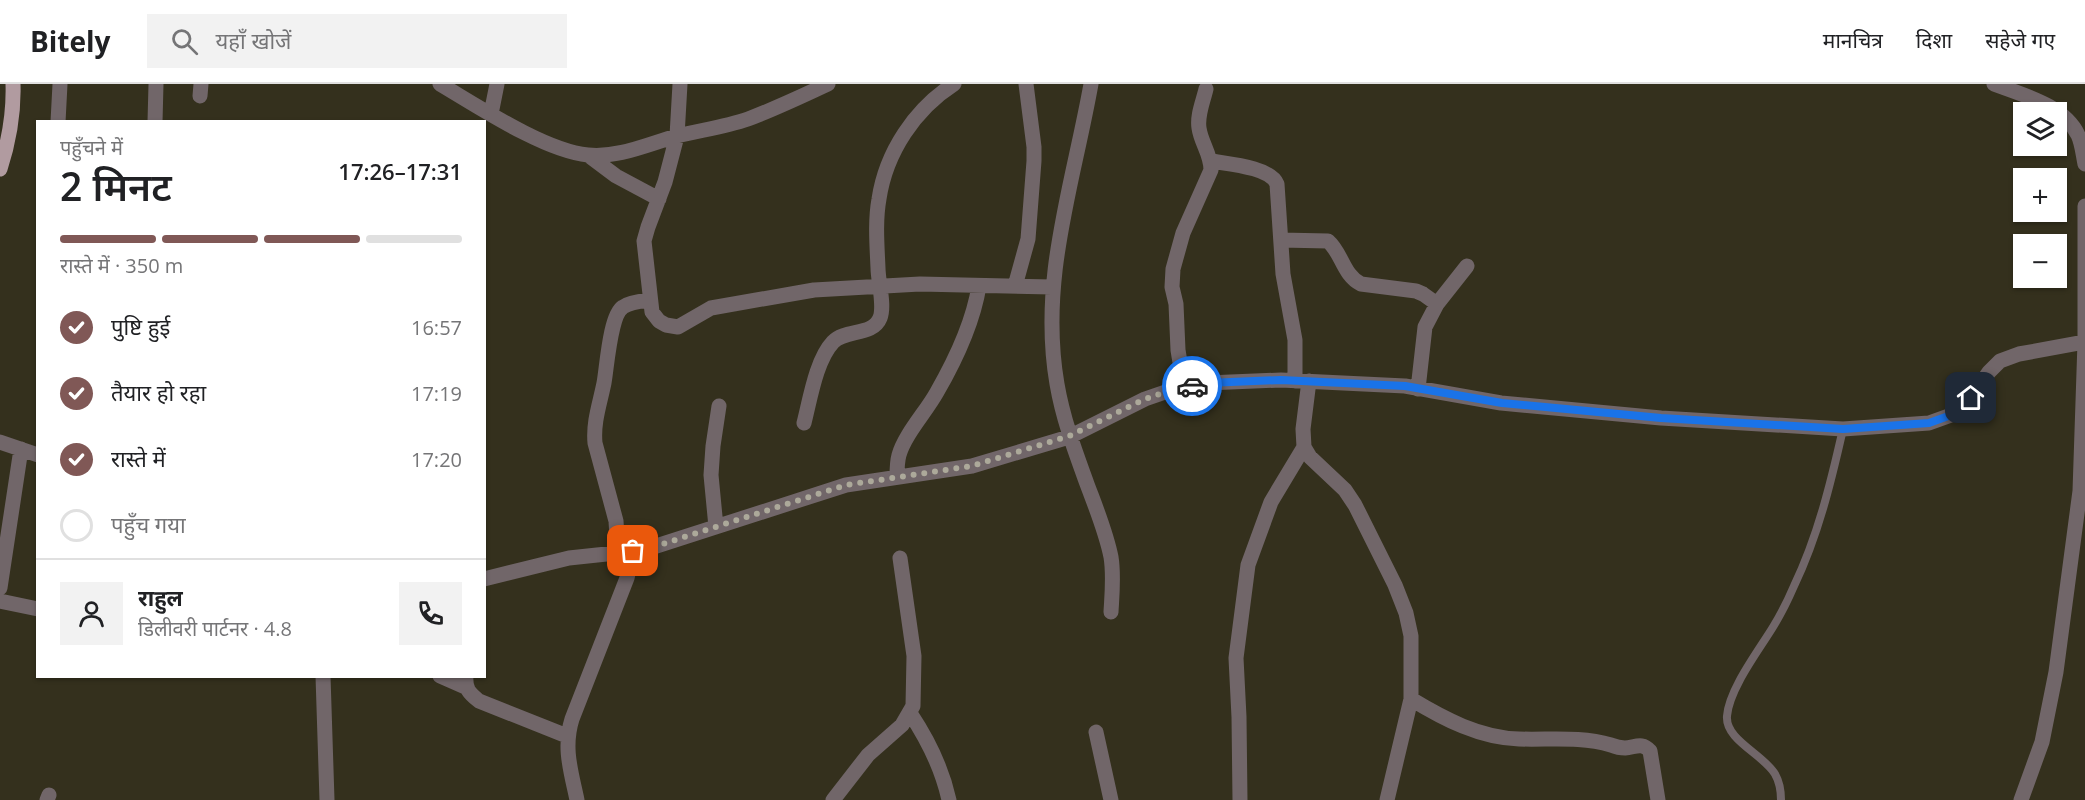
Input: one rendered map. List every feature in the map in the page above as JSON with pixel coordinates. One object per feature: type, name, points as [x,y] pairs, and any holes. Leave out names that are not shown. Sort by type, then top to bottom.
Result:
[{"type":"main road","points":[[0,169],[9,142],[14,104],[13,84]]},
{"type":"street","points":[[58,120],[60,84]]},
{"type":"street","points":[[155,120],[156,84]]},
{"type":"street","points":[[440,84],[491,114],[554,146],[588,155],[615,154],[677,136],[720,128],[749,119],[828,84]]},
{"type":"street","points":[[491,114],[497,84]]},
{"type":"street","points":[[680,84],[677,136],[665,182],[644,241],[652,312],[659,321],[666,325],[678,327],[711,308],[814,290],[879,285],[1052,287]]},
{"type":"street","points":[[804,423],[817,376],[825,354],[833,342],[843,334],[873,326],[880,319],[882,308],[879,285],[878,201],[882,180],[894,150],[911,124],[940,93],[954,84]]},
{"type":"street","points":[[1015,286],[1028,239],[1034,162],[1026,84]]},
{"type":"street","points":[[1091,84],[1058,237],[1052,287],[1052,348],[1069,436],[1112,559],[1111,612]]},
{"type":"street","points":[[1994,84],[2034,99],[2061,114],[2078,135],[2085,164]]},
{"type":"street","points":[[1184,387],[1178,350],[1173,269],[1183,233],[1211,170],[1211,161],[1199,128],[1206,89]]},
{"type":"street","points":[[588,155],[616,176],[659,198]]},
{"type":"street","points":[[1211,161],[1260,171],[1275,179],[1283,274],[1302,381],[1304,447],[1310,457],[1333,477],[1350,498],[1395,585],[1406,613],[1411,636],[1411,699],[1387,800]]},
{"type":"street","points":[[2021,800],[2042,742],[2056,672],[2080,491],[2085,342],[2085,206]]},
{"type":"street","points":[[1281,240],[1328,242],[1333,246],[1353,280],[1361,284],[1416,291],[1437,304]]},
{"type":"street","points":[[1418,389],[1425,327],[1437,304],[1467,266]]},
{"type":"street","points":[[897,477],[898,456],[944,380],[971,320],[979,286]]},
{"type":"street","points":[[577,800],[567,736],[627,578],[626,552],[594,443],[594,431],[611,333],[618,313],[622,307],[650,300]]},
{"type":"street","points":[[486,579],[569,558],[644,550],[846,485],[972,466],[1069,436],[1145,399],[1174,389],[1207,383],[1302,381],[1405,386],[1502,403],[1661,418],[1843,429],[1929,423],[1954,414],[1971,398],[1989,372],[2000,361],[2019,354],[2085,342]]},
{"type":"street","points":[[716,527],[711,475],[719,406]]},
{"type":"street","points":[[0,442],[36,454]]},
{"type":"street","points":[[1240,800],[1236,658],[1248,565],[1271,502],[1304,447]]},
{"type":"street","points":[[0,588],[21,449]]},
{"type":"street","points":[[833,800],[868,755],[902,725],[910,713],[914,695],[914,656],[900,558]]},
{"type":"street","points":[[0,601],[36,609]]},
{"type":"street","points":[[323,678],[327,800]]},
{"type":"street","points":[[449,678],[466,682],[470,694],[478,701],[567,736]]},
{"type":"street","points":[[1411,699],[1443,718],[1486,735],[1517,740],[1583,739],[1623,748],[1646,746],[1650,752],[1658,800]]},
{"type":"street","points":[[910,713],[938,762],[949,800]]},
{"type":"street","points":[[1096,732],[1111,800]]},
{"type":"lane","points":[[1781,800],[1776,775],[1767,763],[1734,736],[1727,725],[1727,715],[1743,676],[1775,624],[1795,583],[1828,493],[1843,429]]},
{"type":"way so far","points":[[633,551],[644,550],[846,485],[972,466],[1069,436],[1145,399],[1174,389],[1192,386]]},
{"type":"route","points":[[1192,386],[1207,383],[1281,380],[1405,386],[1502,403],[1661,418],[1843,429],[1929,423],[1954,414],[1971,398]]}]
